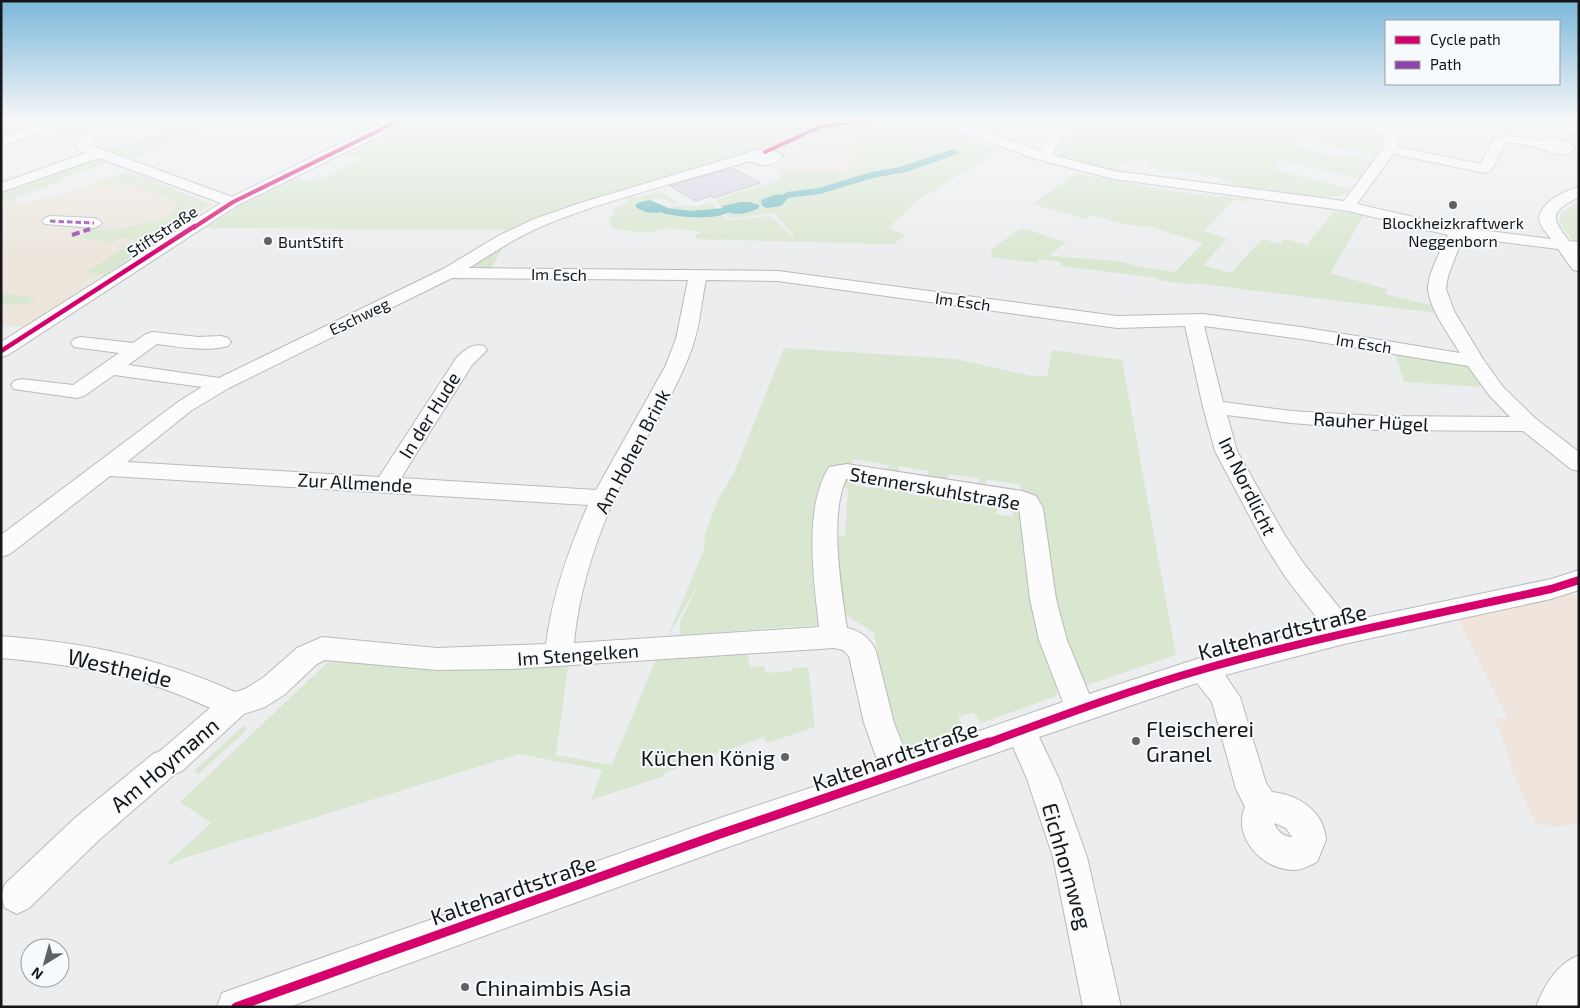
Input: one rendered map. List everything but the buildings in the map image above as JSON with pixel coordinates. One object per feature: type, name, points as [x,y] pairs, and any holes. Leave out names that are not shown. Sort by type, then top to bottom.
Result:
[{"type":"street","points":[[1,188],[62,166]]},
{"type":"street","points":[[135,166],[233,202]]},
{"type":"street","name":"Stiftstraße","points":[[1,351],[233,202],[306,166]]},
{"type":"street","name":"Eschweg","points":[[1,548],[190,402],[222,384],[449,273],[504,239],[556,216],[718,166]]},
{"type":"street","points":[[1074,166],[1119,176],[1348,206],[1457,232],[1571,246]]},
{"type":"street","points":[[1348,206],[1377,166]]},
{"type":"street","points":[[1471,166],[1485,169],[1487,166]]},
{"type":"street","points":[[1579,191],[1547,211],[1546,217],[1548,224],[1571,246],[1579,266]]},
{"type":"street","points":[[50,221],[92,226],[72,236]]},
{"type":"street","points":[[1457,232],[1439,276],[1437,289],[1445,311],[1474,361],[1496,392],[1528,424],[1579,464]]},
{"type":"street","name":"Im Esch","points":[[449,273],[778,276],[1117,322],[1193,320],[1301,333],[1474,361]]},
{"type":"street","name":"Am Hohen Brink","points":[[559,656],[565,611],[577,570],[604,498],[669,379],[684,345],[698,276]]},
{"type":"street","name":"Im Nordlicht","points":[[1193,320],[1213,407],[1226,451],[1274,539],[1295,571],[1344,633]]},
{"type":"street","points":[[21,385],[78,392],[135,349],[153,338],[198,343],[221,342]]},
{"type":"street","points":[[81,343],[135,349]]},
{"type":"street","name":"In der Hude","points":[[386,484],[464,361],[477,350]]},
{"type":"street","points":[[110,368],[222,384]]},
{"type":"street","name":"Rauher Hügel","points":[[1213,407],[1291,417],[1377,423],[1446,425],[1528,424]]},
{"type":"street","name":"Zur Allmende","points":[[106,468],[604,498]]},
{"type":"street","name":"Stennerskuhlstraße","points":[[834,637],[826,567],[826,532],[829,488],[837,472],[847,471],[1022,499],[1028,502],[1032,508],[1043,599],[1053,640],[1080,709]]},
{"type":"street","name":"Kaltehardtstraße","points":[[236,1007],[345,966],[898,772],[1203,669],[1344,633],[1551,590],[1579,580]]},
{"type":"street","points":[[834,637],[851,640],[862,651],[883,736],[898,772]]},
{"type":"street","name":"Im Stengelken","points":[[322,648],[436,659],[512,658],[834,637]]},
{"type":"street","name":"Westheide","points":[[1,647],[75,655],[119,663],[160,674],[194,686],[234,706]]},
{"type":"street","name":"Am Hoymann","points":[[17,896],[88,829],[234,706],[274,686],[307,656],[322,648]]},
{"type":"street","name":"Kaltehardtstraße","points":[[1203,669],[1225,698],[1252,789],[1264,808]]},
{"type":"street","name":"Eichhornweg","points":[[1020,730],[1043,779],[1070,857],[1102,1007]]},
{"type":"street","points":[[1555,1007],[1568,985],[1579,974]]},
{"type":"shaded area","points":[[788,166],[850,166],[850,172],[787,169]]},
{"type":"shaded area","points":[[129,171],[213,204],[23,327],[1,325],[1,200],[15,200],[22,203],[39,200],[67,193]]},
{"type":"shaded area","points":[[1571,593],[1579,601],[1579,823],[1559,827],[1535,823],[1512,771],[1508,752],[1493,717],[1508,719],[1458,619]]},
{"type":"green space","points":[[71,166],[97,166],[63,178],[62,181],[16,196],[15,200],[1,200],[1,190]]},
{"type":"green space","points":[[349,166],[718,166],[505,235],[505,230],[206,228],[244,203],[294,178],[308,180],[324,178]]},
{"type":"green space","points":[[850,166],[974,166],[920,199],[888,228],[906,235],[893,244],[695,239],[696,235],[702,232],[670,228],[648,233],[612,229],[609,218],[614,214],[614,208],[628,203],[626,198],[631,196],[635,198],[659,191],[677,202],[673,204],[663,198],[633,203],[642,211],[665,206],[698,206],[711,202],[727,221],[770,216],[793,237],[794,235],[774,213],[729,219],[716,200],[781,179],[779,178],[781,169],[850,172]]},
{"type":"green space","points":[[1089,166],[1120,166],[1115,172]]},
{"type":"green space","points":[[1276,166],[1273,169],[1352,189],[1344,194],[1330,197],[1273,194],[1226,187],[1225,184],[1235,185],[1234,182],[1226,181],[1225,179],[1189,172],[1146,167]]},
{"type":"green space","points":[[1306,166],[1369,166],[1359,179]]},
{"type":"green space","points":[[127,172],[210,204],[104,275],[88,272],[135,240],[121,238],[113,243],[75,238],[93,229],[107,231],[158,221],[170,215],[177,207],[173,200],[130,183],[97,186],[104,180]]},
{"type":"green space","points":[[1075,173],[1179,192],[1247,199],[1244,202],[1234,200],[1204,231],[1227,239],[1203,265],[1231,273],[1262,239],[1281,244],[1285,239],[1307,245],[1334,211],[1364,215],[1330,273],[1387,289],[1385,294],[1434,306],[1437,313],[1192,283],[1192,285],[1158,280],[1158,278],[1061,266],[1061,262],[1038,259],[1037,263],[991,257],[992,249],[1021,228],[1066,242],[1049,256],[1117,261],[1175,272],[1203,243],[1151,227],[1122,224],[1091,215],[1085,219],[1033,204]]},
{"type":"green space","points":[[1579,201],[1579,242],[1573,241],[1560,222],[1560,218],[1564,211]]},
{"type":"green space","points":[[505,244],[491,268],[468,267]]},
{"type":"green space","points":[[4,294],[36,297],[26,305],[1,304],[1,296]]},
{"type":"green space","points":[[784,348],[955,359],[1032,376],[1047,376],[1052,350],[1122,360],[1176,655],[1084,686],[1067,650],[1020,493],[1021,485],[986,479],[985,488],[978,487],[979,478],[948,474],[946,482],[927,479],[928,471],[899,466],[897,473],[886,472],[888,465],[853,459],[851,466],[842,465],[828,469],[819,489],[816,524],[817,586],[820,611],[818,625],[680,635],[680,622],[699,582],[666,640],[704,550],[705,533],[719,498],[734,473]]},
{"type":"green space","points":[[1395,352],[1467,366],[1484,387],[1404,382]]},
{"type":"green space","points":[[856,477],[854,485],[879,489],[881,481],[887,482],[885,490],[898,492],[900,484],[909,486],[908,494],[997,508],[996,514],[1013,517],[1013,504],[1020,507],[1022,510],[1029,585],[1059,688],[1056,696],[981,723],[974,712],[958,717],[964,727],[904,748],[888,707],[874,633],[842,612],[833,534],[845,537],[848,489],[837,482],[841,479]]},
{"type":"green space","points":[[747,653],[750,667],[764,666],[765,673],[791,671],[792,668],[808,667],[815,727],[767,743],[764,737],[664,773],[664,776],[591,800],[602,770],[519,754],[178,860],[172,864],[166,864],[211,823],[180,802],[329,661],[337,659],[435,668],[568,666],[556,755],[612,765],[656,659]]},
{"type":"green space","points":[[243,726],[248,729],[198,774],[194,771]]},
{"type":"water","points":[[787,194],[790,196],[781,206],[767,208],[762,206],[761,200],[774,195]]},
{"type":"water","points":[[650,200],[668,208],[666,211],[650,213],[642,211],[635,206],[637,203]]},
{"type":"water","points":[[740,202],[759,205],[759,208],[738,214],[724,210],[722,206]]},
{"type":"waterway","points":[[787,195],[820,191],[871,175],[902,170],[912,166]]},
{"type":"waterway","points":[[666,211],[691,214],[724,211]]},
{"type":"marked path","points":[[50,221],[94,223]]},
{"type":"marked path","points":[[72,235],[90,229]]},
{"type":"cycle path","points":[[1,351],[233,202],[306,166]]},
{"type":"cycle path","points":[[236,1007],[720,834],[979,746],[1080,709],[1203,669],[1344,633],[1551,589],[1579,580]]},
{"type":"place","name":"Blockheizkraftwerk Neggenborn","points":[[1453,205]]},
{"type":"place","name":"BuntStift","points":[[268,241]]},
{"type":"place","name":"Fleischerei Granel","points":[[1136,741]]},
{"type":"place","name":"Küchen König","points":[[785,757]]},
{"type":"place","name":"Chinaimbis Asia","points":[[465,987]]}]
